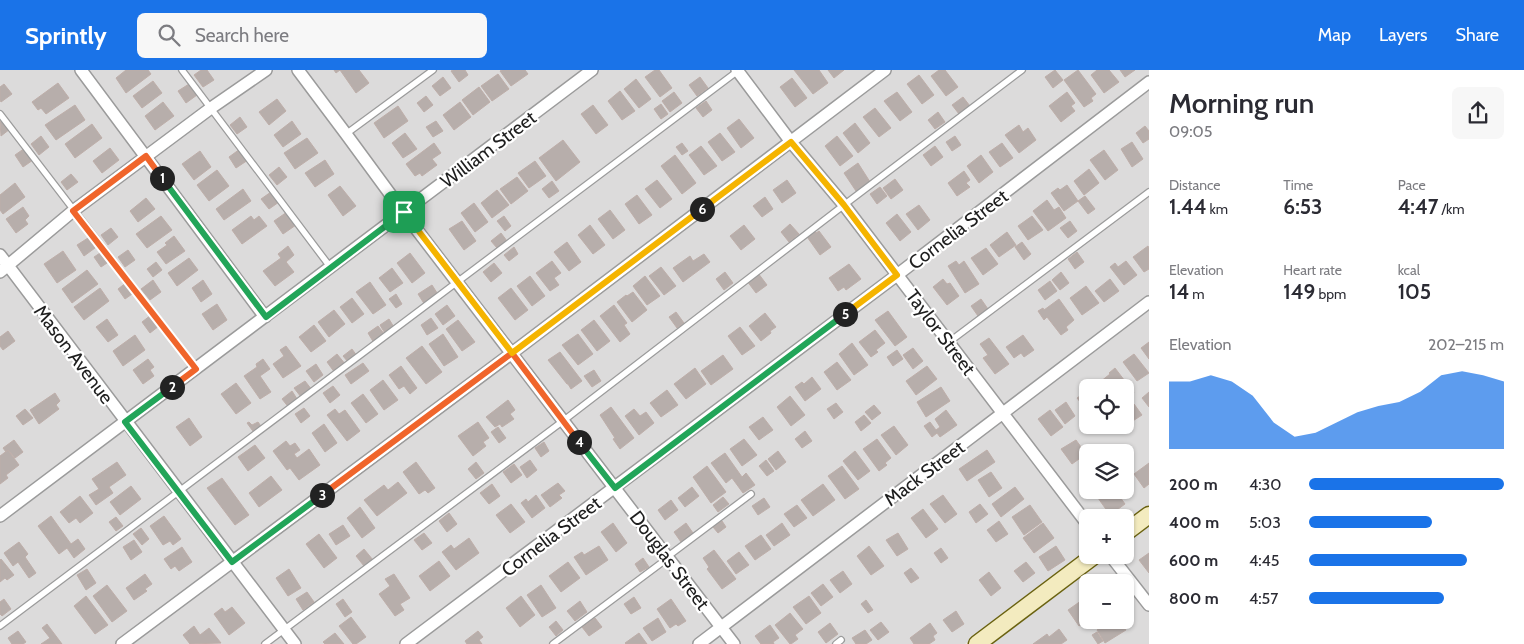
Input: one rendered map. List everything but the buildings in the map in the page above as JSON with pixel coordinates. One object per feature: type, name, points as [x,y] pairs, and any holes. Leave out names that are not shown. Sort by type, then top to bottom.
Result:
[{"type":"street","points":[[81,70],[266,317]]},
{"type":"street","points":[[4,269],[73,211],[211,108],[266,70]]},
{"type":"street","name":"Douglas Street","points":[[298,70],[734,644]]},
{"type":"street","name":"William Street","points":[[0,516],[592,70]]},
{"type":"street","name":"Taylor Street","points":[[738,70],[791,142],[844,205],[1079,513]]},
{"type":"street","points":[[122,644],[512,353],[885,70]]},
{"type":"street","name":"Cornelia Street","points":[[406,644],[897,275],[1149,82]]},
{"type":"street","name":"Mason Avenue","points":[[0,255],[4,269],[125,422],[295,644]]},
{"type":"street","name":"Mack Street","points":[[699,644],[1149,302]]},
{"type":"street","points":[[1134,526],[1149,515]]},
{"type":"street","points":[[977,644],[1084,564]]},
{"type":"street","points":[[1117,564],[1149,605]]},
{"type":"lane","points":[[182,70],[331,268]]},
{"type":"lane","points":[[346,134],[433,70]]},
{"type":"lane","points":[[0,626],[458,283],[738,70]]},
{"type":"lane","points":[[265,644],[563,421],[1022,70]]},
{"type":"lane","points":[[0,114],[196,369]]},
{"type":"lane","points":[[949,342],[1149,192]]},
{"type":"lane","points":[[553,644],[751,494]]},
{"type":"shaded area","points":[[0,70],[1149,70],[1149,505],[1134,517],[1134,509],[1079,509],[1079,558],[965,644],[0,644]]},
{"type":"shaded area","points":[[1149,526],[1149,644],[992,644],[1079,579],[1079,629],[1134,629],[1134,574],[1086,574],[1099,564],[1134,564],[1134,537]]},
{"type":"route","points":[[404,212],[266,317],[146,156],[73,211],[196,369],[125,422],[232,562],[512,353],[615,488],[897,275],[844,205],[791,142],[512,353],[404,212]]}]
